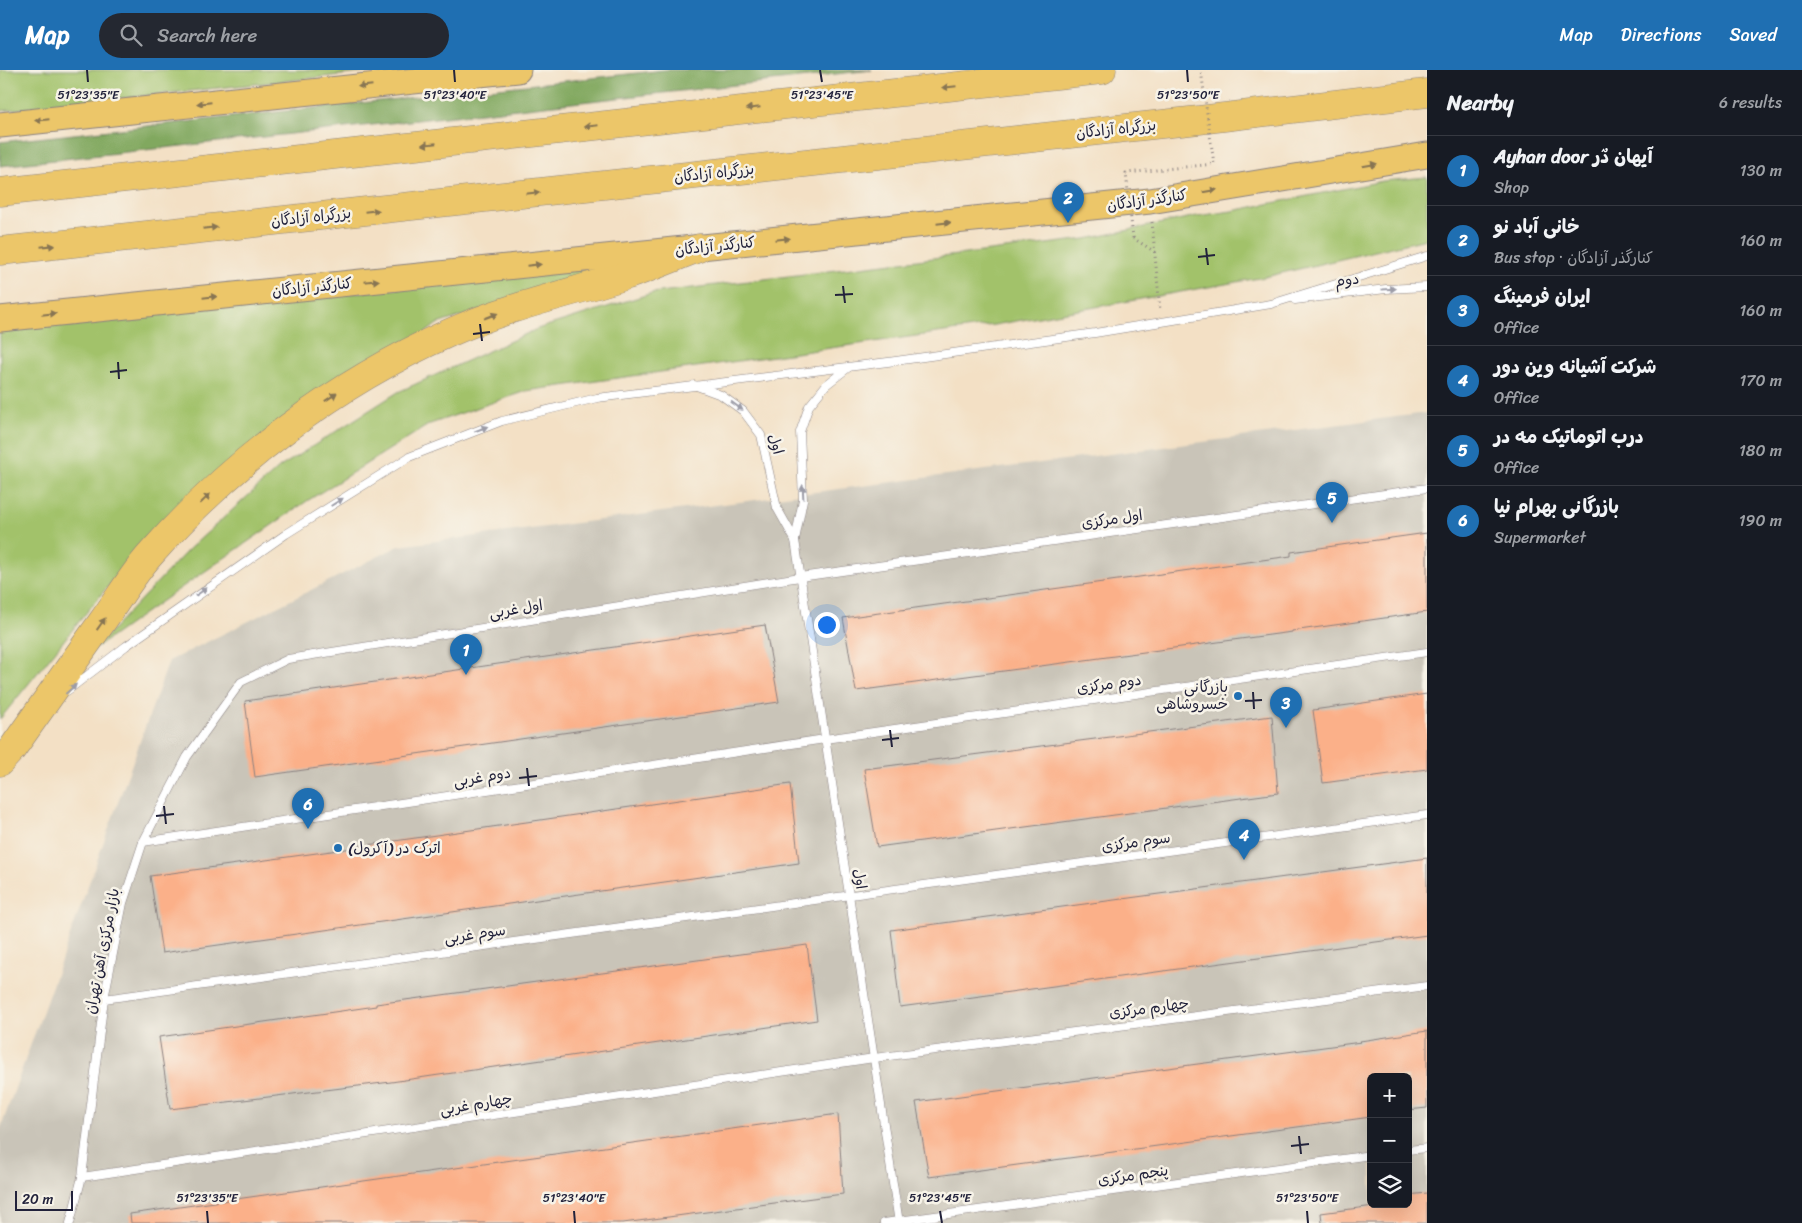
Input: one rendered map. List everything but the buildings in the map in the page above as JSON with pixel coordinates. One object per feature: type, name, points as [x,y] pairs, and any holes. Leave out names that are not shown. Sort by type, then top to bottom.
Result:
[{"type":"highway","points":[[0,192],[1102,70]]},
{"type":"highway","name":"بزرگراه آزادگان","points":[[0,251],[1199,120],[1427,93]]},
{"type":"highway","points":[[6,755],[149,556],[205,498],[283,431],[334,394],[393,360],[449,332],[498,313],[626,275],[699,248]]},
{"type":"main road","points":[[0,125],[518,70]]},
{"type":"main road","name":"کنارگذر آزادگان","points":[[0,318],[1150,201],[1427,155]]},
{"type":"lane","points":[[64,695],[126,646],[286,534],[409,457],[502,421],[597,398],[1095,333],[1271,304],[1427,256]]},
{"type":"lane","name":"دوم","points":[[1271,304],[1386,289],[1427,287]]},
{"type":"lane","name":"اول","points":[[850,366],[826,385],[809,406],[800,432],[804,500],[795,540],[899,1222]]},
{"type":"lane","name":"اول","points":[[693,385],[721,395],[743,411],[761,435],[776,508],[795,540]]},
{"type":"lane","name":"اول مرکزی","points":[[800,577],[1427,488]]},
{"type":"lane","name":"اول غربی","points":[[241,682],[288,660],[800,577]]},
{"type":"lane","name":"دوم مرکزی","points":[[825,738],[1427,652]]},
{"type":"lane","name":"بازار مرکزی آهن تهران","points":[[70,1223],[82,1177],[104,999],[122,903],[143,842],[187,757],[241,682]]},
{"type":"lane","points":[[6,755],[51,708]]},
{"type":"lane","name":"دوم غربی","points":[[143,842],[825,738]]},
{"type":"lane","name":"سوم مرکزی","points":[[849,896],[1427,815]]},
{"type":"lane","name":"سوم غربی","points":[[104,999],[849,896]]},
{"type":"lane","name":"چهارم مرکزی","points":[[874,1058],[1427,986]]},
{"type":"lane","name":"چهارم غربی","points":[[82,1177],[874,1058]]},
{"type":"lane","points":[[1412,1150],[1427,1148]]},
{"type":"lane","name":"پنجم مرکزی","points":[[884,1223],[1367,1157]]},
{"type":"path","points":[[1155,252],[1133,238],[1126,173],[1214,164],[1201,70]]},
{"type":"path","points":[[1150,201],[1161,322]]},
{"type":"shaded area","points":[[1427,413],[1427,1223],[0,1223],[0,1130],[169,661],[399,546]]},
{"type":"green space","points":[[0,70],[389,70],[0,111]]},
{"type":"green space","points":[[665,70],[872,70],[0,166],[0,142]]},
{"type":"green space","points":[[1427,177],[1427,238],[1422,240],[1265,277],[994,325],[526,391],[430,424],[307,501],[93,650],[188,550],[280,467],[398,392],[537,329],[652,293],[1086,239],[1383,181]]},
{"type":"green space","points":[[623,265],[437,324],[140,551],[104,591],[0,719],[0,330]]},
{"type":"place","name":"خانی آباد نو","points":[[1068,223]]},
{"type":"place","name":"درب اتوماتیک مه در","points":[[1332,523]]},
{"type":"place","name":"Ayhan door آیهان دٌر","points":[[466,675]]},
{"type":"place","name":"بازرگانی خسروشاهی","points":[[1238,696]]},
{"type":"place","name":"ایران فرمینگ","points":[[1286,728]]},
{"type":"place","name":"بازرگانی بهرام نیا","points":[[308,829]]},
{"type":"place","name":"اترک در (آکرول)","points":[[338,848]]},
{"type":"place","name":"شرکت آشیانه وین دور","points":[[1244,860]]}]
